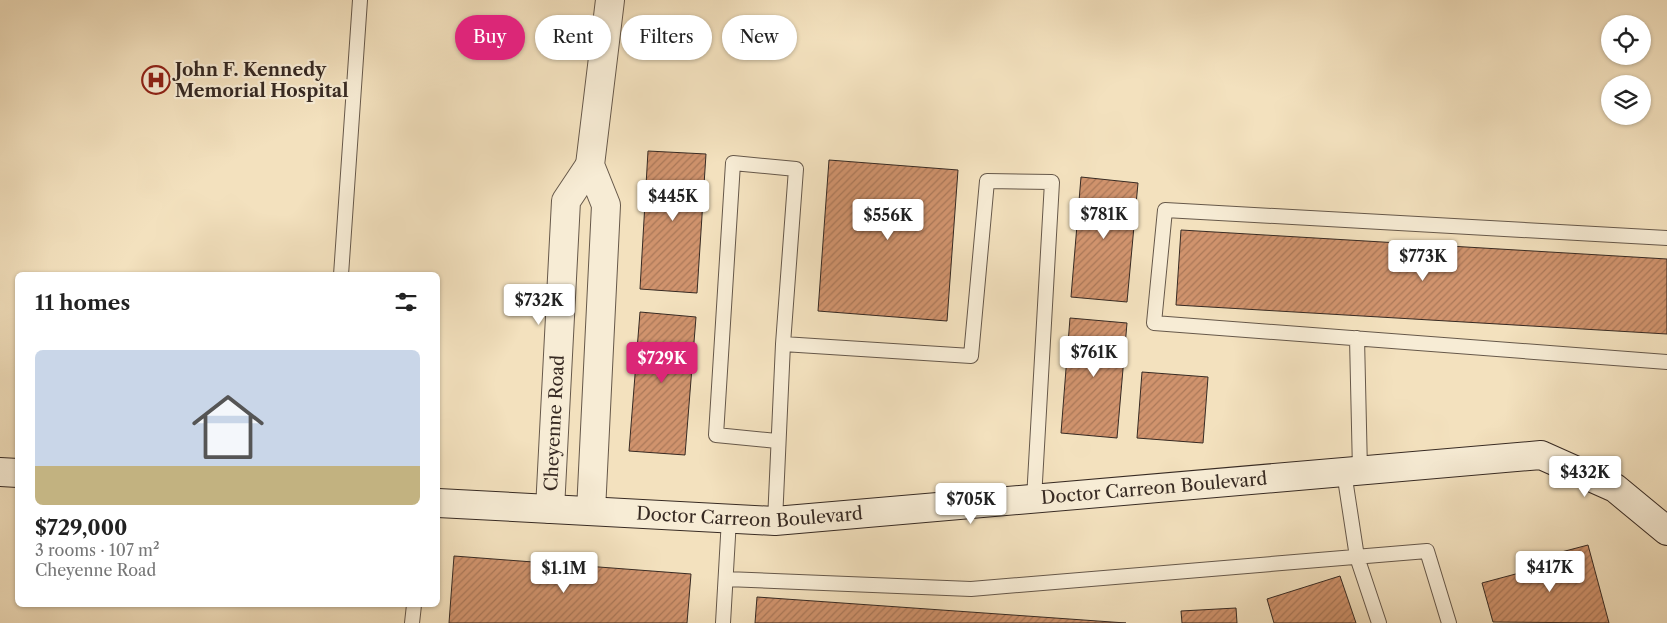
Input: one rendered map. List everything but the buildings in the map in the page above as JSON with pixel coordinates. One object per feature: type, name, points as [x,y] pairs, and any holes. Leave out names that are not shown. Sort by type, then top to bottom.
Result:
[{"type":"main road","name":"Cheyenne Road","points":[[591,511],[606,205],[590,165],[599,74],[610,0]]},
{"type":"main road","name":"Cheyenne Road","points":[[550,509],[566,201],[590,165]]},
{"type":"main road","name":"Doctor Carreon Boulevard","points":[[440,503],[775,521],[1541,455],[1615,488],[1667,531]]},
{"type":"main road","points":[[0,472],[15,473]]},
{"type":"lane","points":[[341,272],[360,0]]},
{"type":"lane","points":[[775,521],[783,344],[796,169],[733,163],[716,435],[778,441]]},
{"type":"lane","points":[[783,344],[971,356],[987,181],[1052,182],[1034,499]]},
{"type":"lane","points":[[1667,238],[1165,210],[1154,323],[1667,362]]},
{"type":"lane","points":[[1357,338],[1352,472],[1357,557],[1379,623]]},
{"type":"lane","points":[[723,623],[729,519]]},
{"type":"lane","points":[[726,579],[971,589],[1426,551],[1449,623]]},
{"type":"lane","points":[[412,623],[414,607]]},
{"type":"place","name":"John F. Kennedy Memorial Hospital","points":[[156,80]]}]
